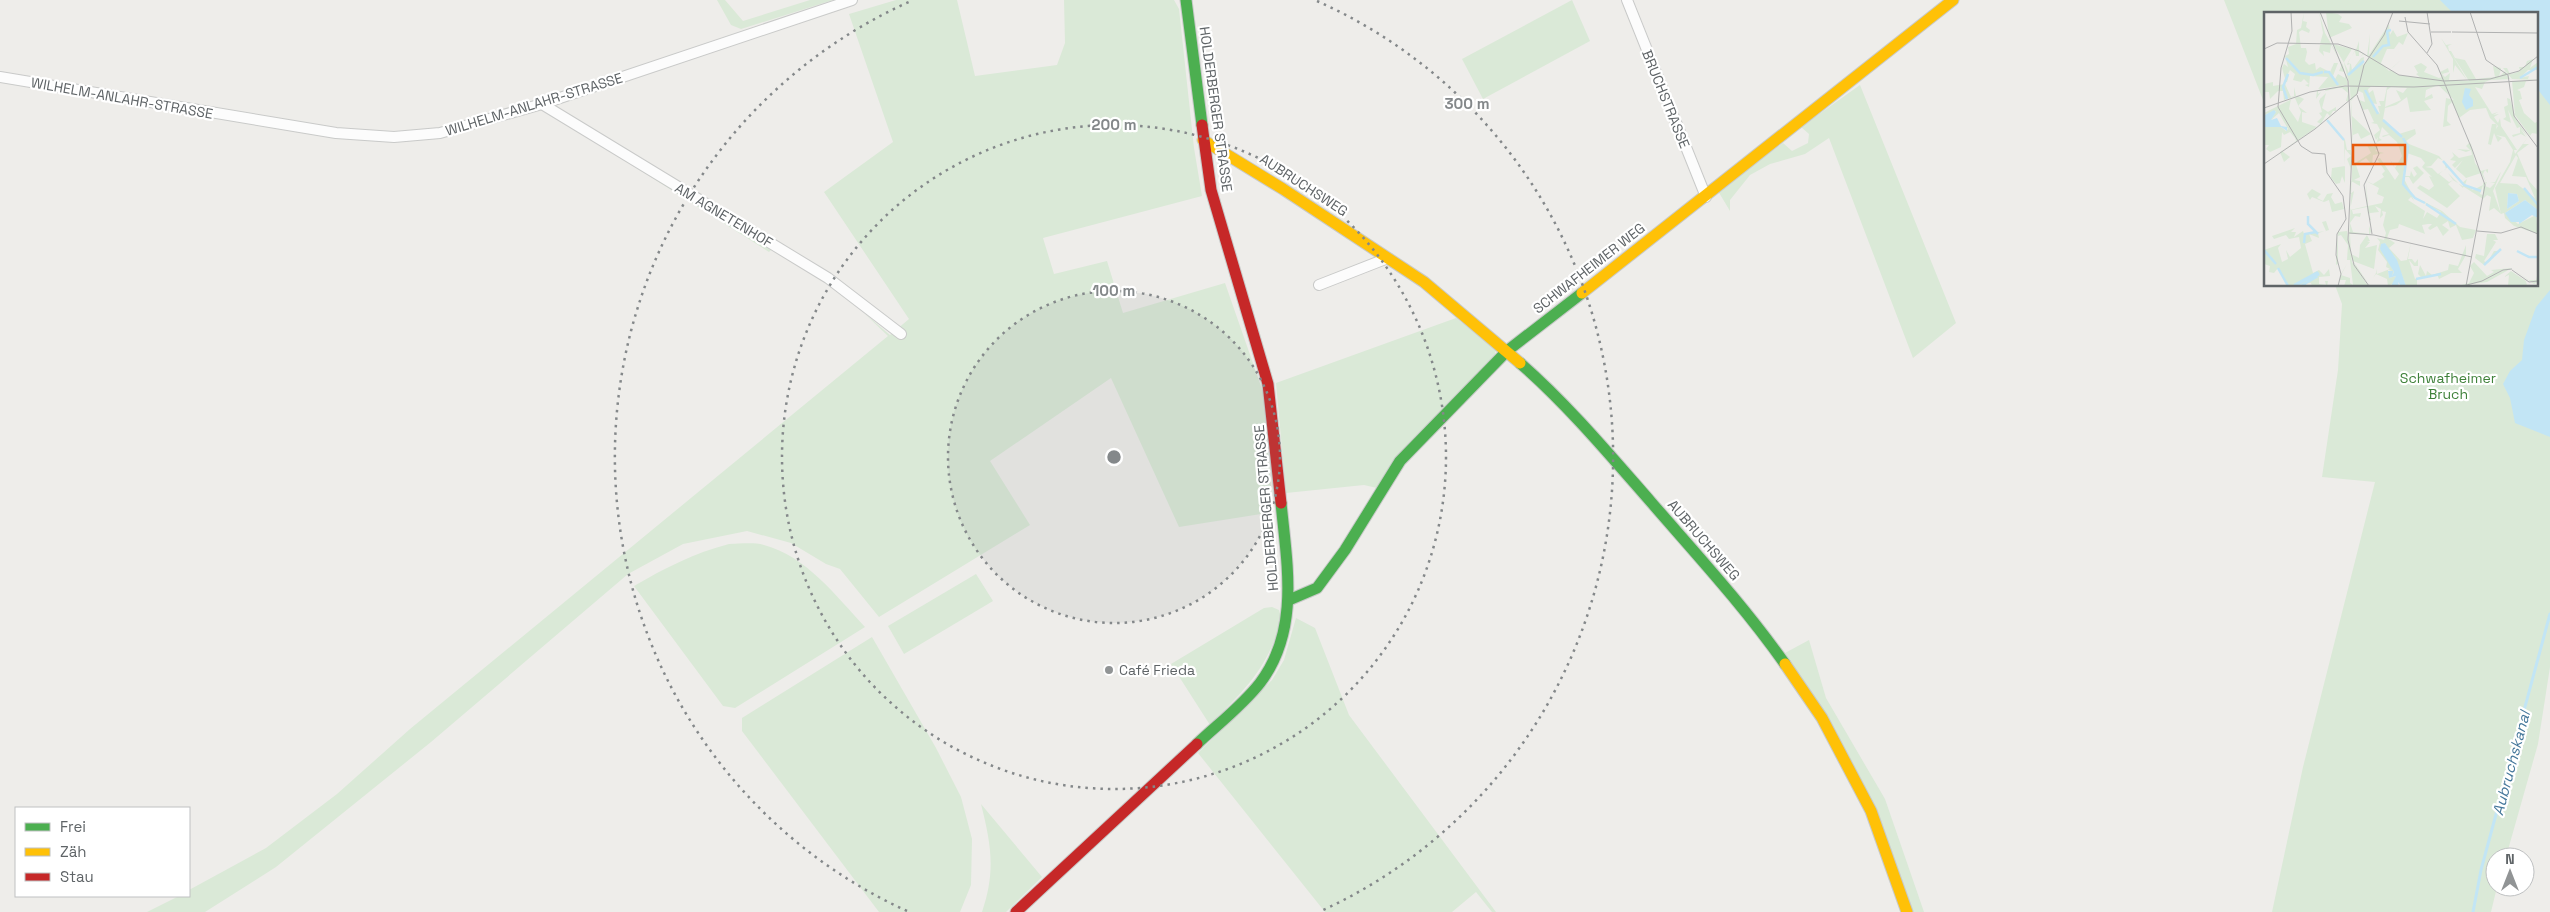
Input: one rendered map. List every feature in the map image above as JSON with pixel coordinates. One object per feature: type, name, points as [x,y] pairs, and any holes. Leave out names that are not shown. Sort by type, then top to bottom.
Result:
[{"type":"street","name":"WILHELM-ANLAHR-STRASSE","points":[[0,77],[246,120],[336,133],[394,137],[440,133],[542,104],[852,0]]},
{"type":"street","name":"HOLDERBERGER STRASSE","points":[[1016,912],[1168,773],[1259,684],[1277,656],[1283,639],[1289,600],[1281,493],[1268,384],[1213,195],[1203,140],[1186,0]]},
{"type":"street","name":"BRUCHSTRASSE","points":[[1627,0],[1706,198]]},
{"type":"street","name":"SCHWAFHEIMER WEG","points":[[1289,600],[1317,588],[1345,550],[1400,462],[1507,350],[1706,198],[1953,0]]},
{"type":"street","name":"AM AGNETENHOF","points":[[542,104],[828,278],[901,334]]},
{"type":"street","name":"AUBRUCHSWEG","points":[[1203,140],[1424,282],[1507,350],[1546,386],[1604,448],[1753,618],[1822,718],[1871,810],[1907,912]]},
{"type":"street","points":[[1319,285],[1388,258]]},
{"type":"green space","points":[[717,0],[725,0],[743,21],[810,0],[833,0],[741,29],[731,25]]},
{"type":"green space","points":[[896,0],[957,0],[975,76],[1057,65],[1065,43],[1064,0],[1174,0],[1179,9],[1194,148],[1202,196],[1043,238],[1054,274],[1107,261],[1123,313],[1225,283],[1263,392],[1273,512],[1179,527],[1111,378],[990,461],[1030,525],[879,617],[840,569],[826,564],[791,543],[747,531],[683,544],[628,574],[431,742],[276,867],[205,912],[147,912],[177,897],[190,897],[190,889],[266,848],[337,794],[410,729],[888,336],[864,313],[890,335],[909,319],[824,192],[893,142],[849,14]]},
{"type":"green space","points":[[1572,0],[1590,41],[1483,99],[1462,59]]},
{"type":"green space","name":"Schwafheimer Bruch","points":[[2224,0],[2550,0],[2550,667],[2538,744],[2509,847],[2485,847],[2485,897],[2495,897],[2491,912],[2272,912],[2303,767],[2375,482],[2322,477],[2338,370],[2342,304],[2335,286],[2538,286],[2538,12],[2264,12],[2264,102]]},
{"type":"green space","points":[[1860,85],[1956,323],[1913,358],[1829,138],[1805,154],[1770,164],[1750,175],[1730,200],[1730,211],[1718,191],[1783,143],[1792,151],[1808,143],[1809,134],[1801,127]]},
{"type":"green space","points":[[553,115],[771,250],[769,252]]},
{"type":"green space","points":[[1456,318],[1496,350],[1494,357],[1377,488],[1364,485],[1286,493],[1276,383]]},
{"type":"green space","points":[[751,543],[764,545],[779,550],[793,558],[819,578],[865,627],[735,708],[723,706],[634,586],[680,562],[729,544]]},
{"type":"green space","points":[[976,574],[993,601],[904,654],[888,626]]},
{"type":"green space","points":[[1272,607],[1279,610],[1279,626],[1264,662],[1248,684],[1210,725],[1171,664],[1264,608]]},
{"type":"green space","points":[[1296,618],[1315,628],[1349,715],[1496,912],[1492,912],[1476,892],[1452,912],[1325,912],[1198,753],[1272,680],[1284,660]]},
{"type":"green space","points":[[872,637],[936,748],[961,797],[972,839],[971,885],[960,912],[879,912],[742,731],[742,718]]},
{"type":"green space","points":[[1809,640],[1826,698],[1885,799],[1924,912],[1911,912],[1875,812],[1785,653]]},
{"type":"green space","points":[[981,804],[1042,877],[1006,912],[982,912],[989,883],[990,858]]},
{"type":"water","points":[[2440,0],[2550,0],[2550,105],[2538,90],[2538,12],[2452,12]]},
{"type":"water","points":[[2550,290],[2550,437],[2515,423],[2510,398],[2503,384],[2510,371],[2522,360],[2524,340],[2536,307]]},
{"type":"waterway","name":"Aubruchskanal","points":[[2473,912],[2481,870],[2550,614]]},
{"type":"traffic: fast","points":[[1186,0],[1202,125]]},
{"type":"traffic: fast","points":[[1289,600],[1317,588],[1345,550],[1400,461],[1507,351],[1582,293]]},
{"type":"traffic: fast","points":[[1520,363],[1538,379],[1620,466],[1737,601],[1785,664]]},
{"type":"traffic: fast","points":[[1197,744],[1238,707],[1260,683],[1273,663],[1281,641],[1286,619],[1288,596],[1288,573],[1281,503]]},
{"type":"traffic: slow","points":[[1582,293],[1953,0]]},
{"type":"traffic: slow","points":[[1203,140],[1283,189],[1424,282],[1520,363]]},
{"type":"traffic: slow","points":[[1785,664],[1822,718],[1871,811],[1907,912]]},
{"type":"traffic: jam","points":[[1202,125],[1211,190],[1268,384],[1281,503]]},
{"type":"traffic: jam","points":[[1016,912],[1197,744]]},
{"type":"place","name":"Café Frieda","points":[[1109,670]]}]
